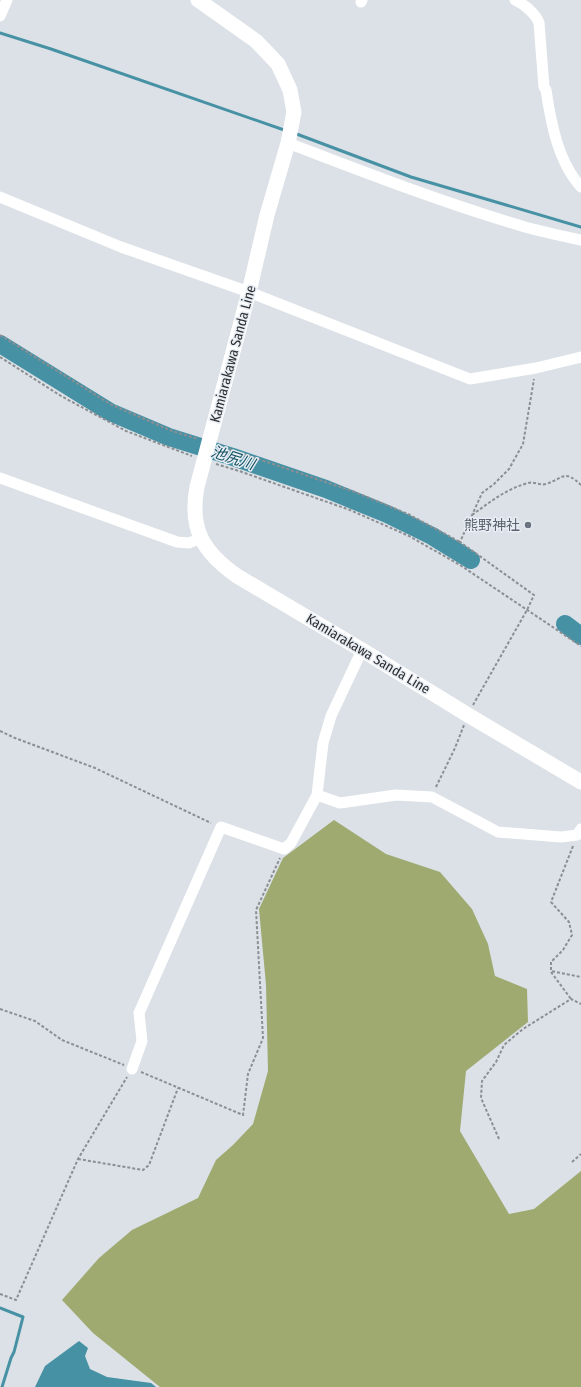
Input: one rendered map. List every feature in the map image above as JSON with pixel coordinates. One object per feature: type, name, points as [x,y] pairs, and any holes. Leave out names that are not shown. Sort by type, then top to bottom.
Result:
[{"type":"main road","name":"Kamiarakawa Sanda Line","points":[[198,0],[256,42],[278,64],[290,90],[294,112],[288,143],[267,215],[249,292],[194,502],[195,520],[201,538],[209,551],[222,566],[237,576],[581,782]]},
{"type":"street","points":[[0,16],[7,0]]},
{"type":"street","points":[[515,0],[521,3],[538,18],[544,87],[546,90],[556,137],[573,178],[581,187]]},
{"type":"street","points":[[288,143],[378,178],[450,203],[526,227],[581,240]]},
{"type":"street","points":[[0,197],[121,247],[249,292],[470,379],[536,368],[581,357]]},
{"type":"street","points":[[0,478],[177,542],[189,544],[201,538]]},
{"type":"street","points":[[132,1069],[142,1041],[139,1013],[221,827],[284,849],[291,843],[317,794],[323,743],[331,716],[362,650]]},
{"type":"street","points":[[317,794],[340,803],[396,795],[432,797],[498,832],[561,837],[579,832]]},
{"type":"path","points":[[0,336],[110,404],[172,431],[355,492],[408,514],[460,542],[534,595],[468,715],[455,748],[432,797]]},
{"type":"path","points":[[0,357],[66,399],[126,431],[204,461],[239,471],[350,510],[409,536],[460,565],[581,646]]},
{"type":"path","points":[[460,542],[482,493],[494,484],[509,469],[523,444],[536,368]]},
{"type":"path","points":[[471,516],[497,496],[530,482],[544,485],[563,476],[572,477],[581,485]]},
{"type":"path","points":[[0,732],[95,768],[221,827]]},
{"type":"path","points":[[579,832],[551,902],[569,922],[572,935],[563,950],[551,962],[551,971],[571,999],[581,1004]]},
{"type":"path","points":[[0,1009],[35,1021],[62,1040],[243,1115],[248,1074],[263,1038],[256,910],[284,849]]},
{"type":"path","points":[[551,971],[581,977]]},
{"type":"path","points":[[499,1139],[482,1098],[482,1081],[496,1062],[504,1045],[523,1029],[571,999]]},
{"type":"path","points":[[0,1294],[16,1300],[78,1159],[132,1069]]},
{"type":"path","points":[[78,1159],[143,1170],[149,1165],[178,1088]]},
{"type":"path","points":[[572,1162],[581,1154]]},
{"type":"green space","points":[[334,820],[386,854],[440,872],[472,909],[488,944],[495,976],[527,989],[528,1022],[466,1071],[460,1131],[509,1214],[534,1209],[581,1171],[581,1387],[160,1387],[93,1333],[62,1300],[99,1258],[132,1230],[198,1198],[216,1160],[253,1124],[268,1071],[266,985],[259,909],[283,858]]},
{"type":"water","points":[[79,1341],[88,1348],[85,1356],[90,1369],[107,1377],[151,1383],[156,1387],[35,1387],[45,1366]]},
{"type":"waterway","points":[[0,33],[51,49],[287,131]]},
{"type":"waterway","points":[[294,133],[411,177],[581,227]]},
{"type":"waterway","name":"池尻川","points":[[0,344],[110,412],[169,437],[326,489],[387,514],[432,536],[471,560]]},
{"type":"waterway","name":"池尻川","points":[[565,624],[581,636]]},
{"type":"waterway","points":[[0,1308],[23,1317],[14,1352],[2,1387]]},
{"type":"place","name":"熊野神社","points":[[528,525]]}]
